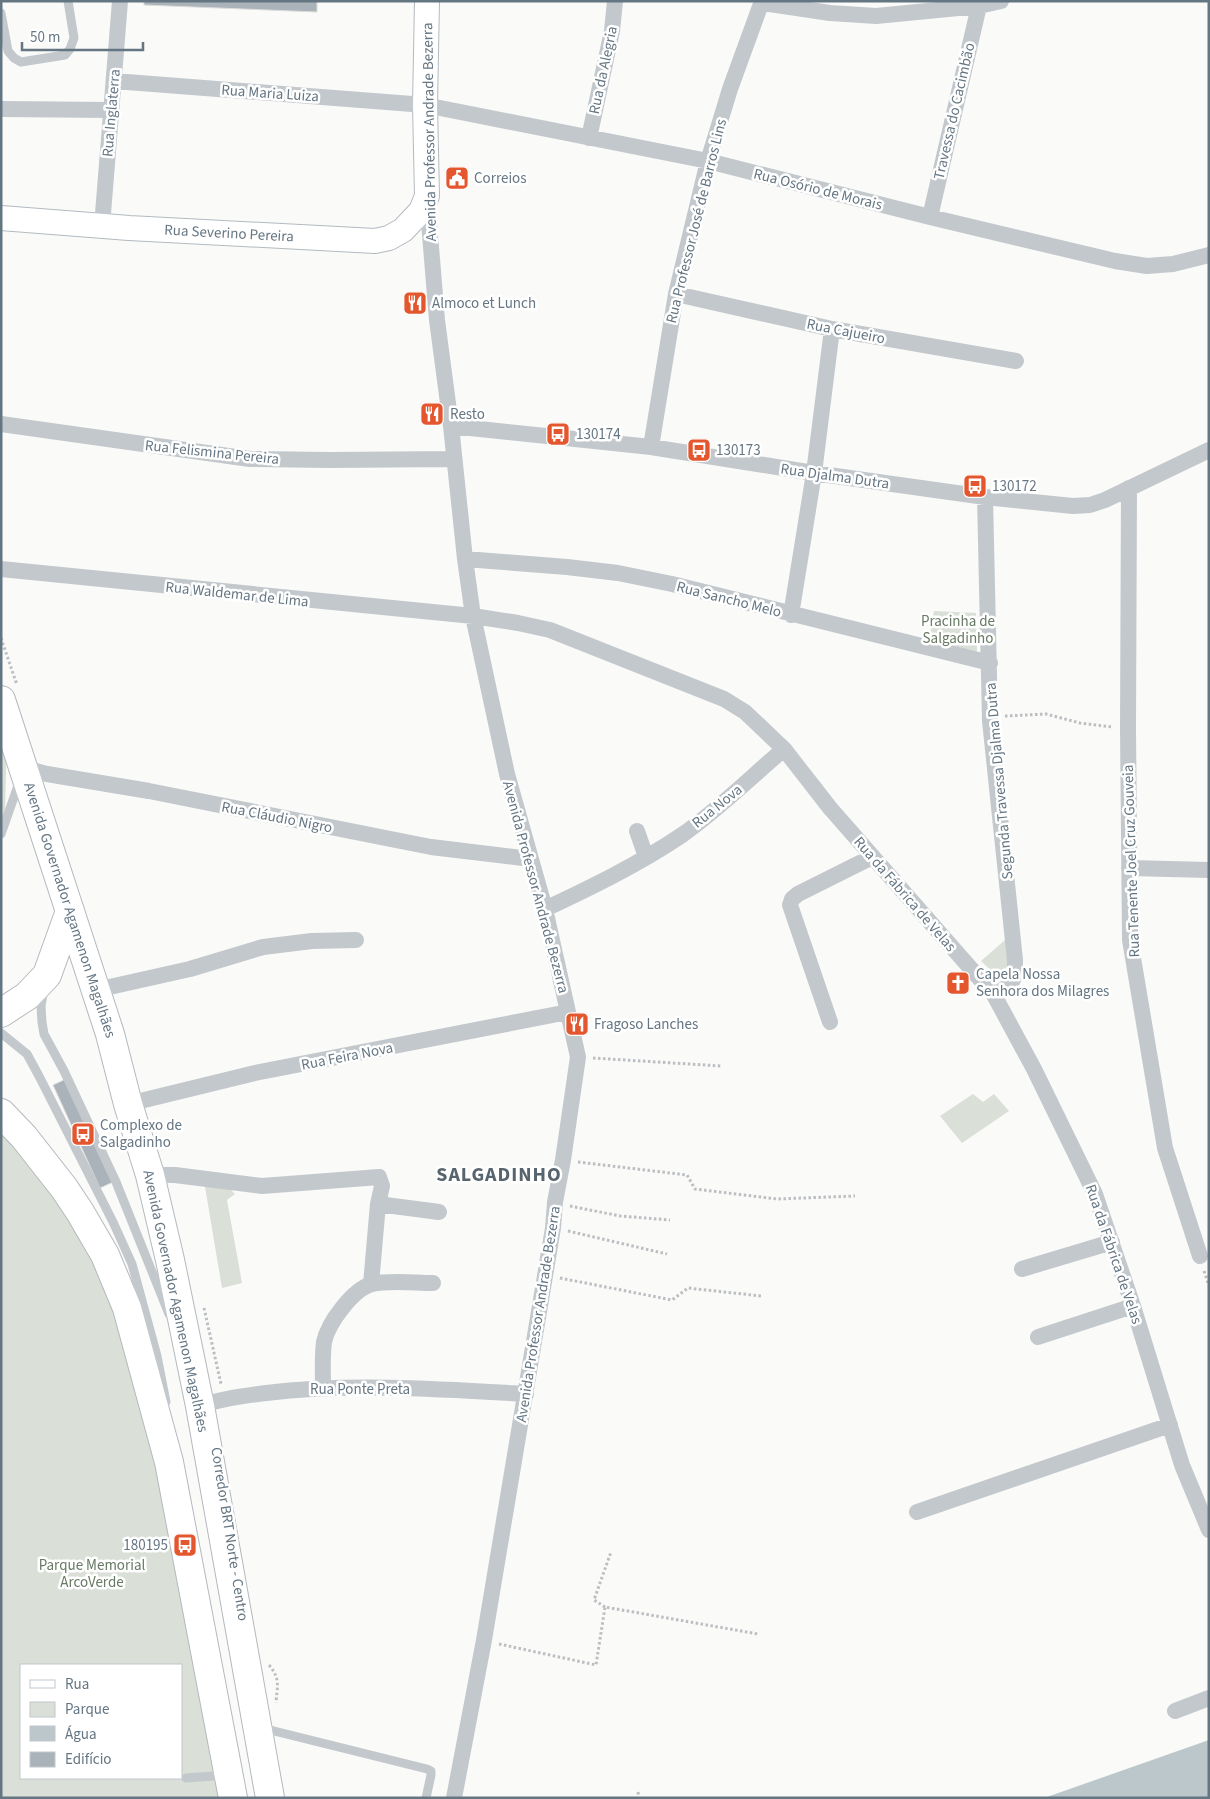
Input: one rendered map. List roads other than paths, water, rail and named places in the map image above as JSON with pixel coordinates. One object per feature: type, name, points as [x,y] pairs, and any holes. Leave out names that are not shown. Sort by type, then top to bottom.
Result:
[{"type":"highway","name":"Avenida Governador Agamenon Magalhães","points":[[4,720],[24,768],[96,990],[150,1175],[170,1260],[270,1798]]},
{"type":"highway","points":[[1,1013],[27,996],[47,975],[70,911]]},
{"type":"highway","points":[[1,1113],[24,1137],[64,1188],[105,1254],[127,1308],[169,1462],[234,1790]]},
{"type":"main road","name":"Avenida Professor Andrade Bezerra","points":[[427,1],[425,105],[427,196]]},
{"type":"main road","name":"Rua Severino Pereira","points":[[4,219],[375,241],[389,238],[404,230],[421,211],[427,196]]},
{"type":"street","name":"Rua Inglaterra","points":[[102,226],[120,1]]},
{"type":"street","name":"Rua da Alegria","points":[[589,138],[612,31],[615,1]]},
{"type":"street","points":[[762,2],[830,14],[876,16],[1001,1]]},
{"type":"street","name":"Rua Professor José de Barros Lins","points":[[651,447],[676,294],[708,161],[730,90],[762,2]]},
{"type":"street","name":"Travessa do Cacimbão","points":[[930,217],[979,4]]},
{"type":"street","name":"Rua Maria Luiza","points":[[114,81],[425,105]]},
{"type":"street","name":"Rua Osório de Morais","points":[[425,105],[708,161],[930,217],[1115,260],[1147,266],[1174,264],[1209,255]]},
{"type":"street","points":[[1,109],[112,110]]},
{"type":"street","name":"Avenida Professor Andrade Bezerra","points":[[427,196],[437,320],[451,426],[464,559],[473,616],[507,774],[545,909],[578,1057],[526,1394],[484,1640],[454,1798]]},
{"type":"street","name":"Rua Cajueiro","points":[[676,294],[832,329],[1016,361]]},
{"type":"street","points":[[791,615],[814,473],[832,329]]},
{"type":"street","name":"Rua Felismina Pereira","points":[[1,424],[250,459],[454,459]]},
{"type":"street","name":"Rua Djalma Dutra","points":[[451,426],[651,447],[814,473],[985,497],[1073,506],[1090,505],[1105,500],[1209,450]]},
{"type":"street","name":"Rua Tenente Joel Cruz Gouveia","points":[[1129,488],[1128,730],[1130,940],[1164,1142],[1200,1256]]},
{"type":"street","name":"Segunda Travessa Djalma Dutra","points":[[985,497],[990,721],[1015,967],[1015,975],[1009,987],[994,995]]},
{"type":"street","name":"Rua Sancho Melo","points":[[464,559],[618,573],[672,584],[791,615],[990,662]]},
{"type":"street","name":"Rua Waldemar de Lima","points":[[1,569],[473,616]]},
{"type":"street","name":"Rua da Fábrica de Velas","points":[[473,616],[550,630],[724,699],[745,712],[784,748],[830,808],[994,995],[1034,1069],[1095,1194],[1133,1306],[1182,1465],[1209,1530]]},
{"type":"street","name":"Rua Nova","points":[[545,909],[604,881],[683,834],[784,748]]},
{"type":"street","name":"Rua Cláudio Nigro","points":[[24,768],[47,774],[149,791],[431,847],[531,859]]},
{"type":"street","points":[[637,831],[646,857]]},
{"type":"street","points":[[830,1022],[790,905],[792,899],[798,894],[872,857]]},
{"type":"street","points":[[1129,868],[1209,870]]},
{"type":"street","points":[[96,990],[190,969],[263,947],[312,941],[356,940]]},
{"type":"street","name":"Rua Feira Nova","points":[[128,1104],[254,1073],[568,1012]]},
{"type":"street","points":[[150,1175],[175,1175],[262,1186],[377,1176],[382,1186],[378,1204],[371,1284]]},
{"type":"street","points":[[378,1204],[439,1212]]},
{"type":"street","points":[[1022,1268],[1112,1242]]},
{"type":"street","points":[[322,1388],[325,1340],[334,1320],[357,1292],[371,1284],[433,1283]]},
{"type":"street","points":[[1038,1337],[1133,1306]]},
{"type":"street","name":"Rua Ponte Preta","points":[[198,1407],[224,1399],[322,1388],[421,1389],[526,1394]]},
{"type":"street","points":[[917,1512],[1170,1425]]},
{"type":"street","points":[[1175,1711],[1209,1698]]},
{"type":"lane","points":[[1,13],[8,50],[14,58],[21,62],[65,55],[70,49],[74,38],[68,1]]},
{"type":"lane","points":[[1,834],[24,768]]},
{"type":"lane","name":"Corredor BRT Norte - Centro","points":[[47,975],[41,1006],[44,1034],[64,1071],[116,1182],[180,1344],[198,1407],[239,1679]]},
{"type":"lane","points":[[1,1033],[27,1054],[113,1222],[132,1264],[157,1356],[168,1412]]},
{"type":"lane","points":[[173,1440],[234,1790],[186,1778]]},
{"type":"lane","points":[[257,1727],[427,1769],[431,1775],[426,1798]]},
{"type":"water","points":[[1209,1740],[1209,1798],[1044,1798]]},
{"type":"place","name":"Correios","points":[[457,178]]},
{"type":"place","name":"Almoco et Lunch","points":[[415,303]]},
{"type":"place","name":"Resto","points":[[432,414]]},
{"type":"place","name":"130174","points":[[558,434]]},
{"type":"place","name":"130173","points":[[699,450]]},
{"type":"place","name":"130172","points":[[975,486]]},
{"type":"place","name":"Capela Nossa Senhora dos Milagres","points":[[958,983]]},
{"type":"place","name":"Fragoso Lanches","points":[[577,1024]]},
{"type":"place","name":"Complexo de Salgadinho","points":[[83,1134]]},
{"type":"place","name":"180195","points":[[185,1545]]},
{"type":"district","name":"SALGADINHO","points":[[499,1174]]},
{"type":"park label","name":"Pracinha de Salgadinho","points":[[958,630]]},
{"type":"park label","name":"Parque Memorial ArcoVerde","points":[[92,1574]]}]
